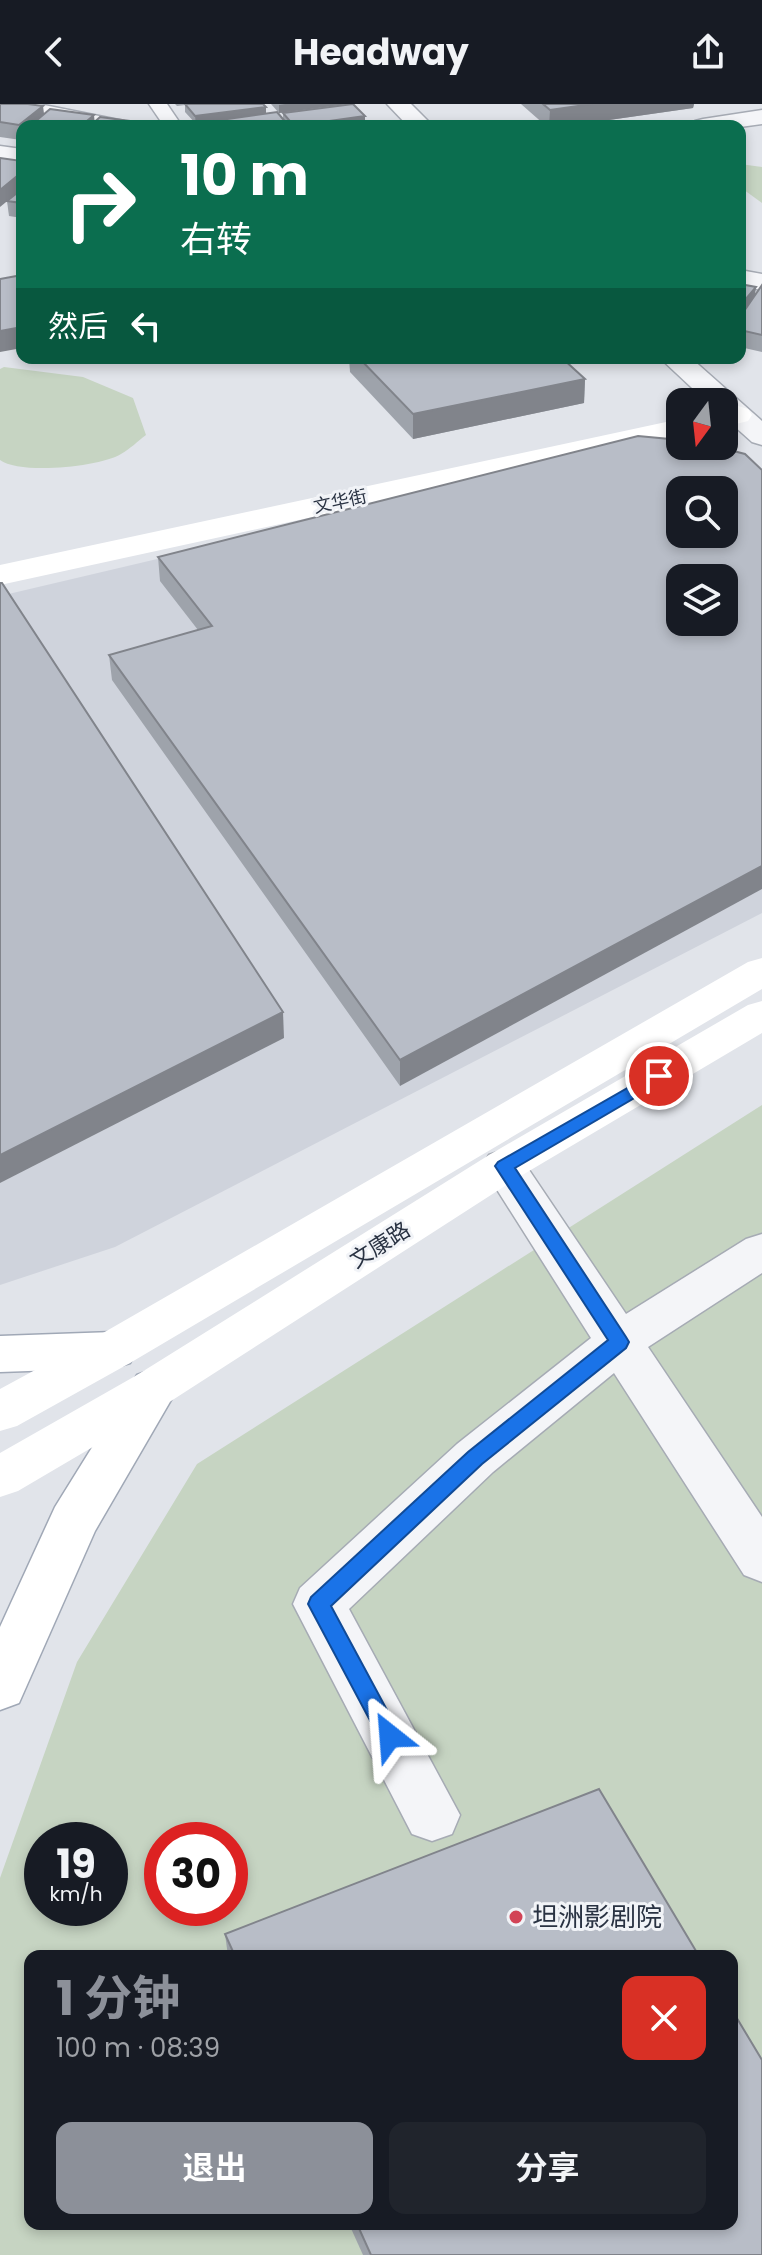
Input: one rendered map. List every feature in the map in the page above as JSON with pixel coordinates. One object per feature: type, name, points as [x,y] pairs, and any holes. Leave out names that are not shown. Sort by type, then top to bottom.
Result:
[{"type":"street","points":[[398,104],[411,120]]},
{"type":"street","points":[[681,364],[709,388]]},
{"type":"street","points":[[738,413],[762,436]]},
{"type":"street","name":"文华街","points":[[0,575],[666,431]]},
{"type":"street","points":[[0,1412],[113,1350],[762,971]]},
{"type":"street","name":"文康路","points":[[0,1477],[154,1388],[504,1166],[762,1015]]},
{"type":"street","points":[[504,1166],[762,1560]]},
{"type":"street","points":[[432,1815],[319,1604],[475,1458],[619,1342],[762,1251]]},
{"type":"street","points":[[0,1354],[113,1350]]},
{"type":"street","points":[[0,1686],[73,1522],[154,1388]]},
{"type":"lane","points":[[12,104],[93,120]]},
{"type":"shaded area","points":[[666,439],[666,460],[738,460],[738,452],[762,474],[762,913],[115,1247],[0,1285],[0,596]]},
{"type":"green space","points":[[746,165],[762,167],[762,203],[746,191]]},
{"type":"green space","points":[[0,369],[83,377],[133,398],[146,435],[121,454],[96,463],[60,468],[10,465],[0,460]]},
{"type":"green space","points":[[762,1105],[762,2255],[0,2255],[0,1878],[77,1662],[197,1464]]},
{"type":"building","points":[[0,104],[43,106],[25,120],[16,120],[16,125],[0,122]]},
{"type":"building","points":[[185,104],[263,104],[266,107],[195,116]]},
{"type":"building","points":[[353,104],[365,116],[337,120],[289,120],[283,113]]},
{"type":"building","points":[[543,104],[592,104],[550,110]]},
{"type":"building","points":[[50,109],[94,115],[88,120],[37,120]]},
{"type":"building","points":[[277,112],[284,120],[220,120]]},
{"type":"building","points":[[0,158],[16,160],[16,177],[0,190]]},
{"type":"building","points":[[16,276],[16,328],[0,331],[0,279]]},
{"type":"building","points":[[746,285],[756,287],[746,299]]},
{"type":"building","points":[[762,285],[762,335],[746,331],[746,308]]},
{"type":"building","points":[[365,364],[569,364],[585,379],[413,414]]},
{"type":"building","points":[[638,436],[666,439],[666,460],[738,460],[738,452],[745,454],[762,470],[762,866],[400,1060],[109,655],[212,626],[158,557]]},
{"type":"building","points":[[0,583],[283,1012],[0,1155]]},
{"type":"building","points":[[599,1789],[695,1950],[232,1950],[225,1934]]},
{"type":"building","points":[[738,2020],[762,2060],[762,2255],[371,2255],[360,2230],[738,2230]]},
{"type":"place","name":"坦洲影剧院","points":[[516,1917]]},
{"type":"route","points":[[390,1736],[319,1604],[475,1458],[619,1342],[504,1166],[659,1076]]}]
